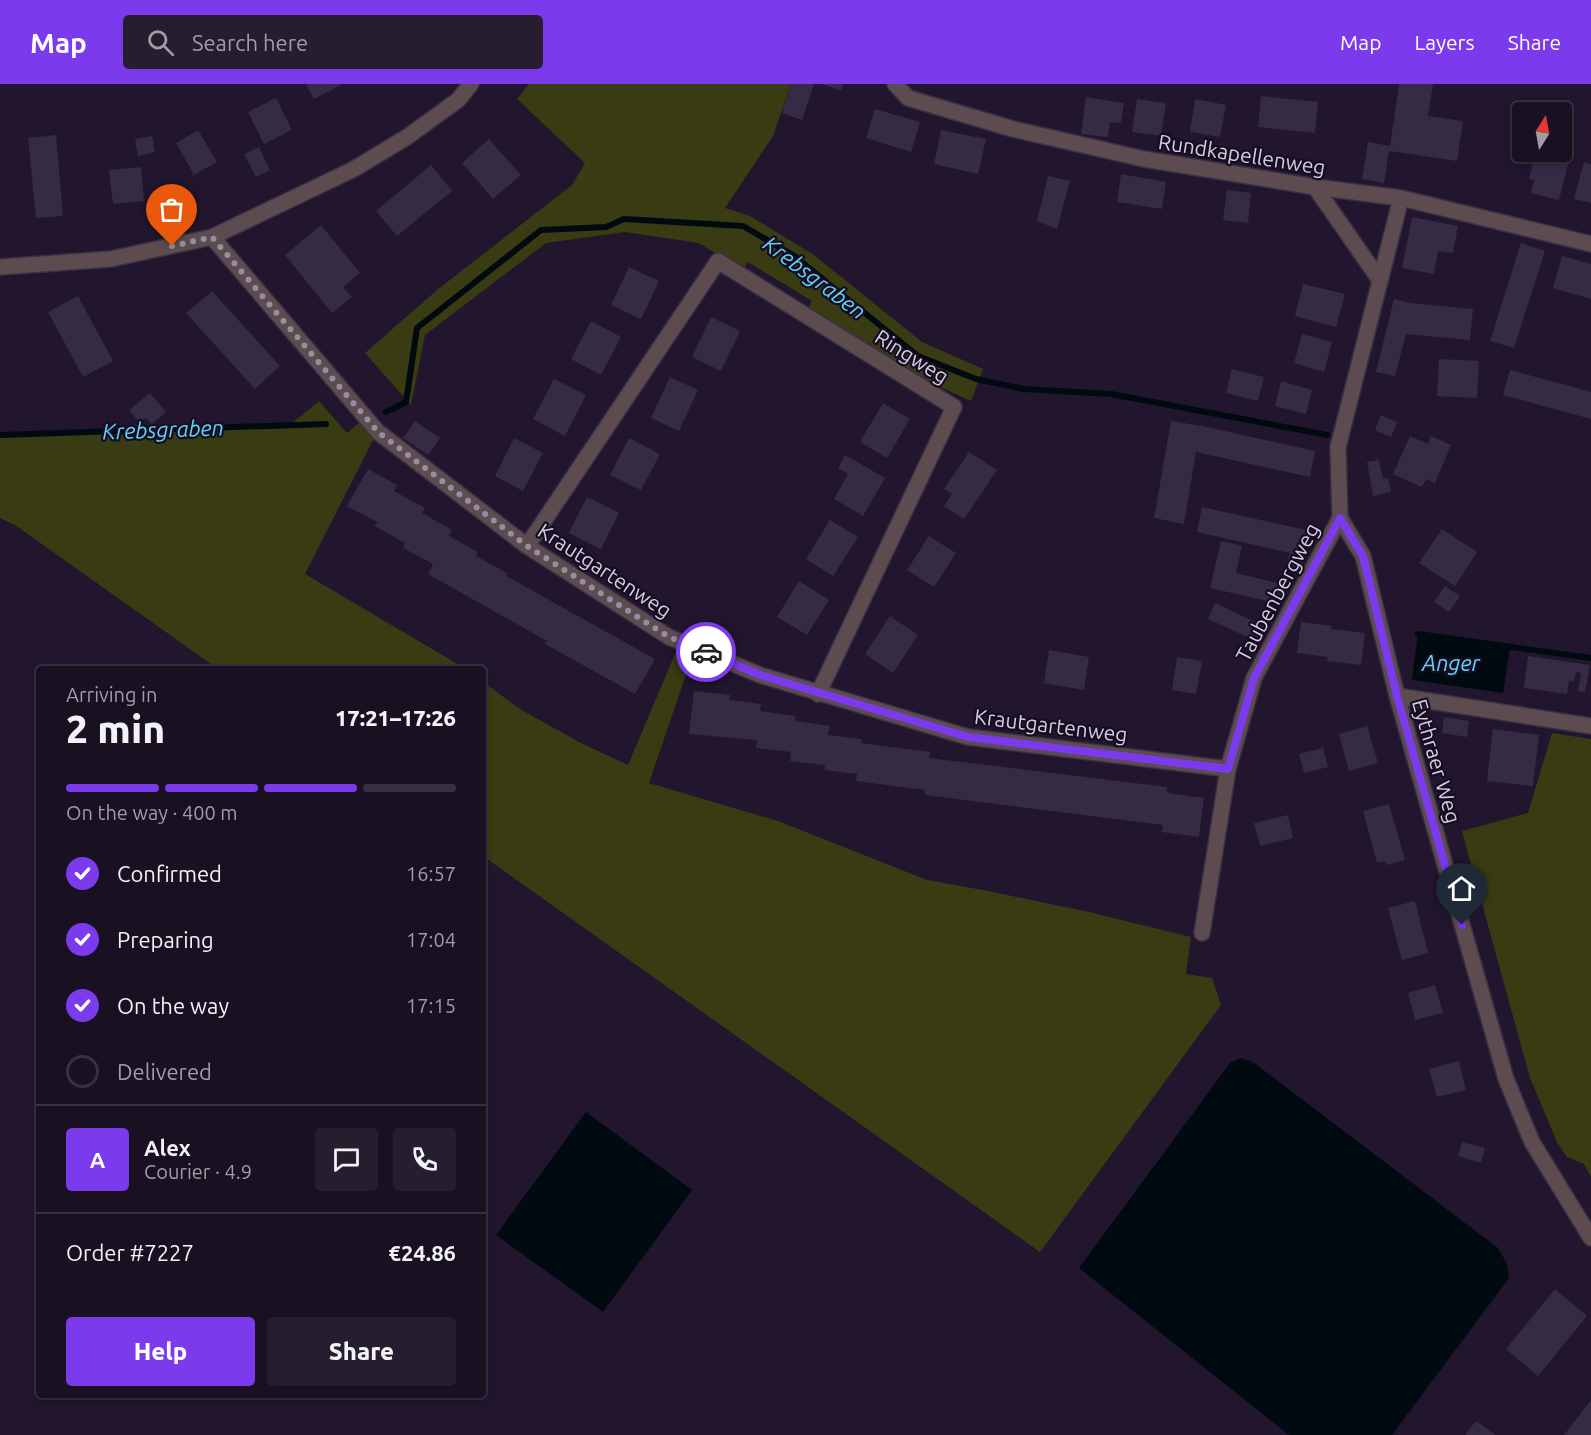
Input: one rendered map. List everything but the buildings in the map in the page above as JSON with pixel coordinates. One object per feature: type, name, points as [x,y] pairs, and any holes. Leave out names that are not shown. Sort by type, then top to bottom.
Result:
[{"type":"street","points":[[0,267],[111,260],[212,237],[354,169],[450,106],[471,84]]},
{"type":"street","name":"Rundkapellenweg","points":[[895,84],[908,98],[1013,129],[1144,159],[1315,187],[1401,198],[1591,244]]},
{"type":"street","points":[[1315,187],[1379,279]]},
{"type":"street","name":"Eythraer Weg","points":[[1401,198],[1338,447],[1340,518],[1363,556],[1397,696],[1506,1079],[1532,1142],[1591,1238]]},
{"type":"street","name":"Krautgartenweg","points":[[212,237],[378,432],[527,546],[669,637],[760,675],[968,737],[1228,769]]},
{"type":"street","name":"Ringweg","points":[[527,546],[718,261],[954,407],[818,693]]},
{"type":"street","name":"Taubenbergweg","points":[[1202,933],[1228,769],[1254,678],[1340,518]]},
{"type":"street","points":[[1397,696],[1591,726]]},
{"type":"green space","points":[[529,84],[791,84],[773,136],[725,208],[750,216],[814,255],[922,342],[983,369],[971,401],[907,372],[807,310],[812,301],[748,262],[742,270],[699,243],[625,232],[546,243],[425,335],[411,405],[365,353],[437,290],[572,185],[585,163],[517,99]]},
{"type":"green space","points":[[319,401],[347,433],[360,422],[374,438],[305,574],[461,666],[214,666],[15,525],[0,518],[0,435],[290,425]]},
{"type":"green space","points":[[678,647],[693,654],[649,783],[778,821],[927,880],[1089,912],[1191,937],[1186,974],[1212,978],[1221,1005],[1040,1252],[486,858],[486,684],[520,709],[581,743],[628,765]]},
{"type":"green space","points":[[1552,733],[1591,739],[1591,1177],[1584,1164],[1567,1157],[1557,1142],[1530,1078],[1462,831],[1528,813]]},
{"type":"water","name":"Anger","points":[[1418,634],[1510,648],[1503,693],[1412,680]]},
{"type":"water","points":[[1241,1058],[1253,1062],[1498,1248],[1507,1264],[1509,1278],[1392,1435],[1289,1435],[1079,1268],[1230,1063]]},
{"type":"water","points":[[586,1112],[692,1190],[603,1312],[496,1235]]},
{"type":"waterway","name":"Krebsgraben","points":[[386,412],[406,402],[417,328],[541,230],[606,227],[624,219],[743,226],[793,255],[918,356],[976,379],[1024,389],[1111,394],[1327,435]]},
{"type":"waterway","name":"Krebsgraben","points":[[0,435],[326,424]]},
{"type":"waterway","name":"Krebsgraben","points":[[1418,634],[1591,658]]},
{"type":"way so far","points":[[172,246],[212,237],[378,432],[527,546],[669,637],[706,652]]},
{"type":"route","points":[[706,652],[760,675],[968,737],[1228,769],[1254,678],[1340,518],[1363,556],[1397,696],[1462,925]]}]
